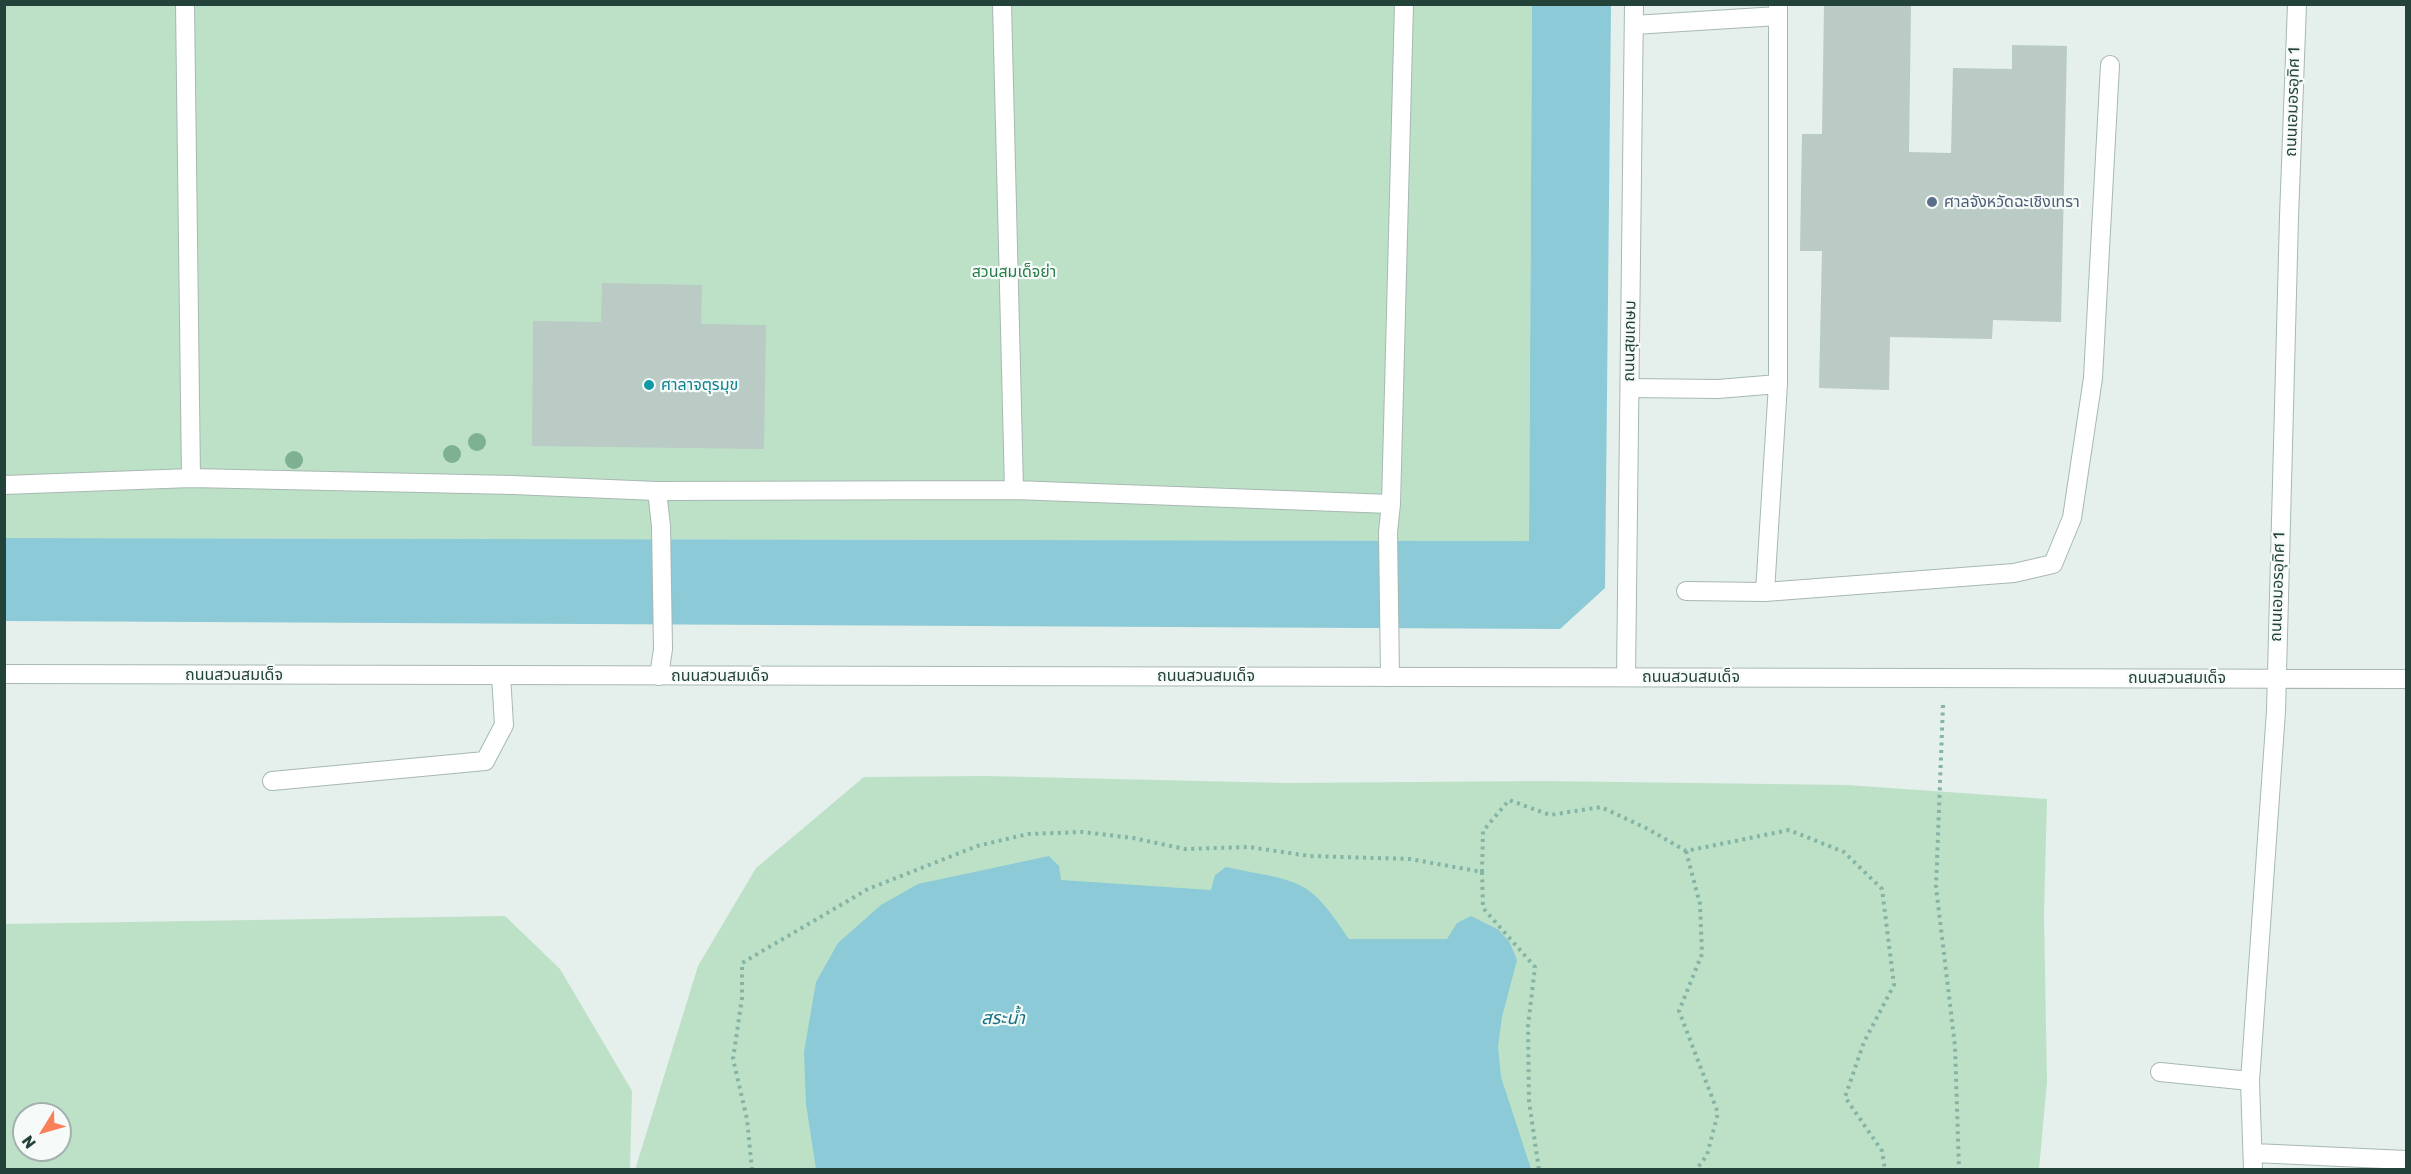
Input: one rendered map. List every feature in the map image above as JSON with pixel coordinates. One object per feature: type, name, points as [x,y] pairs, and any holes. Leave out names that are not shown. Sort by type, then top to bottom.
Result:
[{"type":"street","points":[[185,4],[191,478]]},
{"type":"street","points":[[1002,4],[1014,490]]},
{"type":"street","points":[[1390,676],[1388,532],[1391,504],[1404,4]]},
{"type":"street","name":"ถนนสุขเกษม","points":[[1626,677],[1634,4]]},
{"type":"street","name":"ถนนเอมอรอุทิศ 1","points":[[2253,1161],[2250,1081],[2273,758],[2297,4]]},
{"type":"street","points":[[1634,25],[1778,10],[1778,384],[1765,592]]},
{"type":"street","points":[[1686,591],[1765,592],[2014,573],[2053,564],[2072,518],[2093,378],[2110,65]]},
{"type":"street","points":[[1630,388],[1718,388],[1778,384]]},
{"type":"street","points":[[4,485],[191,478],[513,485],[657,491],[1014,490],[1391,504]]},
{"type":"street","points":[[657,491],[661,526],[663,649],[658,676]]},
{"type":"street","name":"ถนนสวนสมเด็จ","points":[[4,674],[2406,679]]},
{"type":"street","points":[[272,781],[485,761],[504,725],[501,675]]},
{"type":"street","points":[[2160,1072],[2250,1081]]},
{"type":"street","points":[[2253,1161],[2406,1160]]},
{"type":"path","points":[[1944,678],[1936,886],[1955,1046],[1959,1170]]},
{"type":"path","points":[[1539,1170],[1529,1101],[1528,1026],[1535,967],[1483,908],[1483,831],[1509,800],[1550,815],[1601,807],[1648,829],[1686,851],[1789,830],[1844,852],[1882,889],[1894,984],[1864,1042],[1845,1097],[1882,1151],[1885,1170]]},
{"type":"path","points":[[752,1170],[747,1119],[734,1059],[742,998],[742,963],[868,889],[923,866],[977,846],[1028,834],[1083,832],[1133,838],[1185,849],[1250,847],[1309,856],[1410,859],[1482,872]]},
{"type":"path","points":[[1686,851],[1700,904],[1702,954],[1679,1011],[1718,1113],[1707,1155],[1696,1170]]},
{"type":"green space","name":"สวนสมเด็จย่า","points":[[5,5],[1532,5],[1529,541],[5,538]]},
{"type":"green space","points":[[986,776],[1286,783],[1543,781],[1847,785],[2047,799],[2044,915],[2047,1082],[2039,1169],[635,1170],[698,966],[756,868],[864,777]]},
{"type":"green space","points":[[505,916],[560,969],[632,1091],[630,1169],[5,1169],[5,924]]},
{"type":"water","points":[[1532,5],[1611,5],[1605,588],[1560,629],[5,621],[5,538],[1529,541]]},
{"type":"water","name":"สระน้ำ","points":[[1049,856],[1059,866],[1061,880],[1211,890],[1215,875],[1226,867],[1279,878],[1304,887],[1312,893],[1326,907],[1349,939],[1447,939],[1457,923],[1471,916],[1499,930],[1510,943],[1517,960],[1502,1017],[1498,1046],[1501,1077],[1531,1169],[816,1169],[806,1104],[804,1052],[816,982],[838,943],[881,905],[918,884]]},
{"type":"building","name":"ศาลจังหวัดฉะเชิงเทรา","points":[[1824,4],[1911,4],[1909,152],[1951,153],[1953,68],[2012,69],[2012,45],[2067,46],[2061,322],[1993,320],[1992,339],[1890,337],[1889,390],[1819,388],[1822,251],[1800,251],[1802,134],[1822,134]]},
{"type":"building","name":"ศาลาจตุรมุข","points":[[602,283],[702,285],[701,324],[766,325],[764,449],[532,446],[533,321],[601,322]]},
{"type":"place","name":"ศาลจังหวัดฉะเชิงเทรา","points":[[1932,202]]},
{"type":"place","name":"ศาลาจตุรมุข","points":[[649,385]]}]
